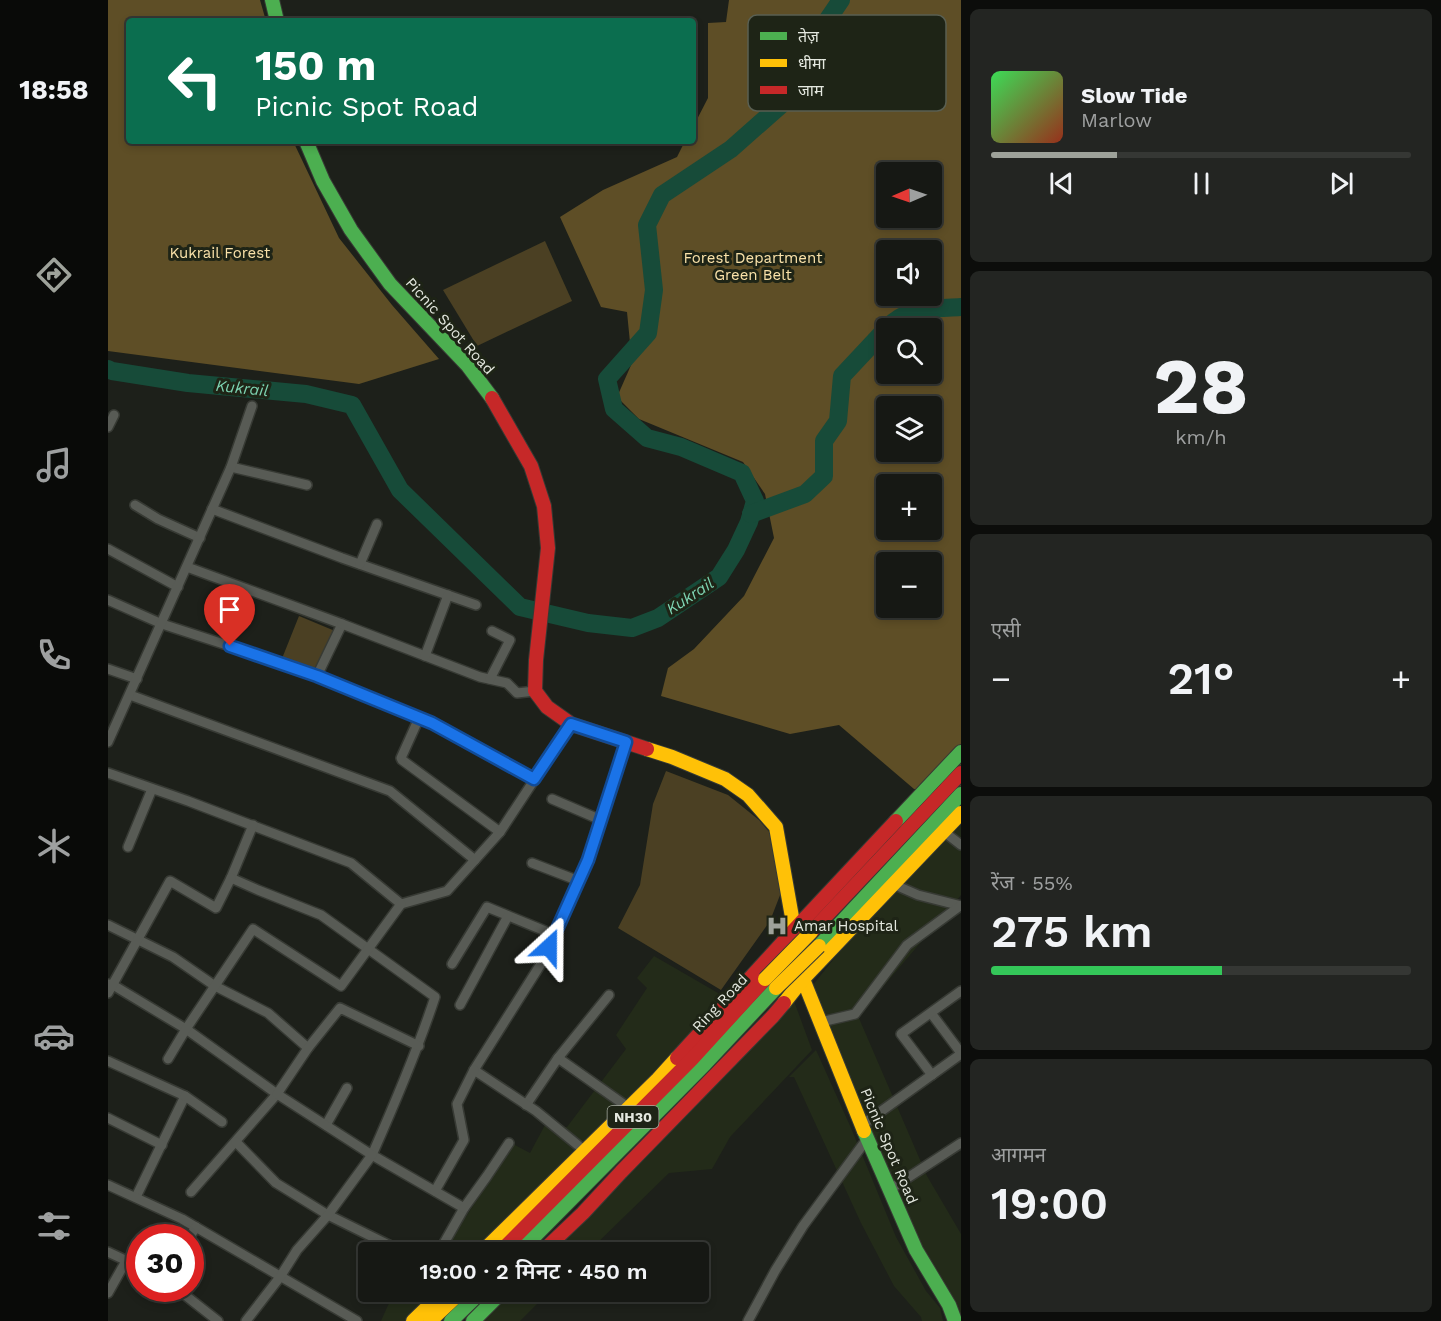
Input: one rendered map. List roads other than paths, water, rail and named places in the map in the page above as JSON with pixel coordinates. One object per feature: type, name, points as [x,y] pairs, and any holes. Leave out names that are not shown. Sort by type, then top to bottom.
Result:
[{"type":"main road","points":[[272,0],[276,18]]},
{"type":"main road","name":"Picnic Spot Road","points":[[307,144],[322,181],[351,230],[390,284],[468,366],[496,404],[531,466],[544,506],[548,548],[536,660],[535,691]]},
{"type":"main road","points":[[535,691],[547,707],[571,724],[672,757],[725,779],[748,795],[776,826],[794,930]]},
{"type":"main road","points":[[492,1242],[761,975],[794,930],[961,752]]},
{"type":"main road","name":"Ring Road","points":[[510,1242],[692,1059],[761,975],[831,912],[961,772]]},
{"type":"main road","name":"Ring Road","points":[[529,1242],[819,946],[961,794]]},
{"type":"main road","points":[[553,1242],[773,1016],[803,979],[961,813]]},
{"type":"main road","name":"Picnic Spot Road","points":[[794,930],[803,979],[864,1132],[916,1250],[949,1305],[955,1321]]},
{"type":"main road","points":[[761,975],[788,997]]},
{"type":"main road","points":[[413,1321],[433,1302]]},
{"type":"main road","points":[[430,1321],[450,1302]]},
{"type":"main road","points":[[451,1321],[471,1302]]},
{"type":"main road","points":[[473,1321],[492,1302]]},
{"type":"street","points":[[109,739],[231,467],[252,406]]},
{"type":"street","points":[[108,427],[114,415]]},
{"type":"street","points":[[231,467],[307,486]]},
{"type":"street","points":[[135,505],[158,519],[200,538]]},
{"type":"street","points":[[212,509],[476,605]]},
{"type":"street","points":[[360,564],[377,524]]},
{"type":"street","points":[[108,549],[178,587]]},
{"type":"street","points":[[187,567],[480,677],[507,683],[517,693],[535,691]]},
{"type":"street","points":[[424,656],[448,595]]},
{"type":"street","points":[[108,600],[162,624],[317,676],[432,723],[534,779]]},
{"type":"street","points":[[317,676],[342,624]]},
{"type":"street","points":[[490,679],[510,640],[492,631]]},
{"type":"street","points":[[108,669],[137,679]]},
{"type":"street","points":[[130,695],[390,791],[475,860]]},
{"type":"street","points":[[419,718],[402,760],[500,832]]},
{"type":"street","points":[[168,1059],[254,929],[341,986],[401,904],[447,891],[500,832],[571,724]]},
{"type":"street","points":[[435,1191],[464,1140],[457,1104],[474,1070],[544,959],[588,860],[626,742]]},
{"type":"street","points":[[108,773],[351,863],[401,904]]},
{"type":"street","points":[[128,847],[152,789]]},
{"type":"street","points":[[552,799],[601,820]]},
{"type":"street","points":[[253,825],[216,908],[170,881],[110,987],[186,1029],[276,1094],[372,1155],[464,1208]]},
{"type":"street","points":[[944,831],[961,845]]},
{"type":"street","points":[[532,863],[579,881]]},
{"type":"street","points":[[231,878],[321,915],[435,997],[419,1046],[372,1155],[328,1215],[297,1250],[280,1277],[246,1321]]},
{"type":"street","points":[[893,885],[918,895],[960,906]]},
{"type":"street","points":[[821,1022],[855,1014],[907,945],[960,906]]},
{"type":"street","points":[[452,964],[487,907],[555,935]]},
{"type":"street","points":[[460,1005],[508,916]]},
{"type":"street","points":[[108,925],[173,957],[215,986],[268,1013],[308,1048]]},
{"type":"street","points":[[932,1075],[901,1034],[961,991]]},
{"type":"street","points":[[526,1105],[558,1058],[609,994]]},
{"type":"street","points":[[191,1192],[276,1094],[340,1008],[419,1046]]},
{"type":"street","points":[[748,1321],[775,1270],[864,1132],[932,1075],[961,1054],[931,1013]]},
{"type":"street","points":[[558,1058],[628,1108]]},
{"type":"street","points":[[108,1061],[185,1096],[222,1122]]},
{"type":"street","points":[[474,1070],[526,1105],[585,1151]]},
{"type":"street","points":[[326,1125],[347,1088]]},
{"type":"street","points":[[136,1197],[185,1096]]},
{"type":"street","points":[[108,1118],[162,1145]]},
{"type":"street","points":[[236,1142],[276,1184],[328,1215],[383,1242]]},
{"type":"street","points":[[445,1242],[464,1208],[509,1143]]},
{"type":"street","points":[[889,1190],[960,1147]]},
{"type":"street","points":[[108,1185],[191,1224]]},
{"type":"street","points":[[204,1232],[357,1321]]},
{"type":"street","points":[[108,1252],[126,1261],[108,1293]]},
{"type":"street","points":[[194,1302],[218,1321]]},
{"type":"waterway","name":"Kukrail","points":[[831,15],[841,0]]},
{"type":"waterway","name":"Kukrail","points":[[108,369],[188,383],[306,394],[352,405],[400,490],[520,607],[588,623],[632,628],[658,618],[719,577],[736,550],[749,522],[755,501],[742,473],[681,447],[647,438],[614,409],[607,379],[648,333],[654,290],[647,225],[662,195],[731,149],[774,111]]},
{"type":"waterway","points":[[900,318],[921,310],[961,307]]},
{"type":"waterway","points":[[751,514],[805,494],[824,476],[824,441],[838,421],[842,376],[876,340]]},
{"type":"place","name":"Amar Hospital","points":[[777,926]]},
{"type":"park label","name":"Kukrail Forest","points":[[220,253]]},
{"type":"park label","name":"Forest Department Green Belt","points":[[753,266]]}]
